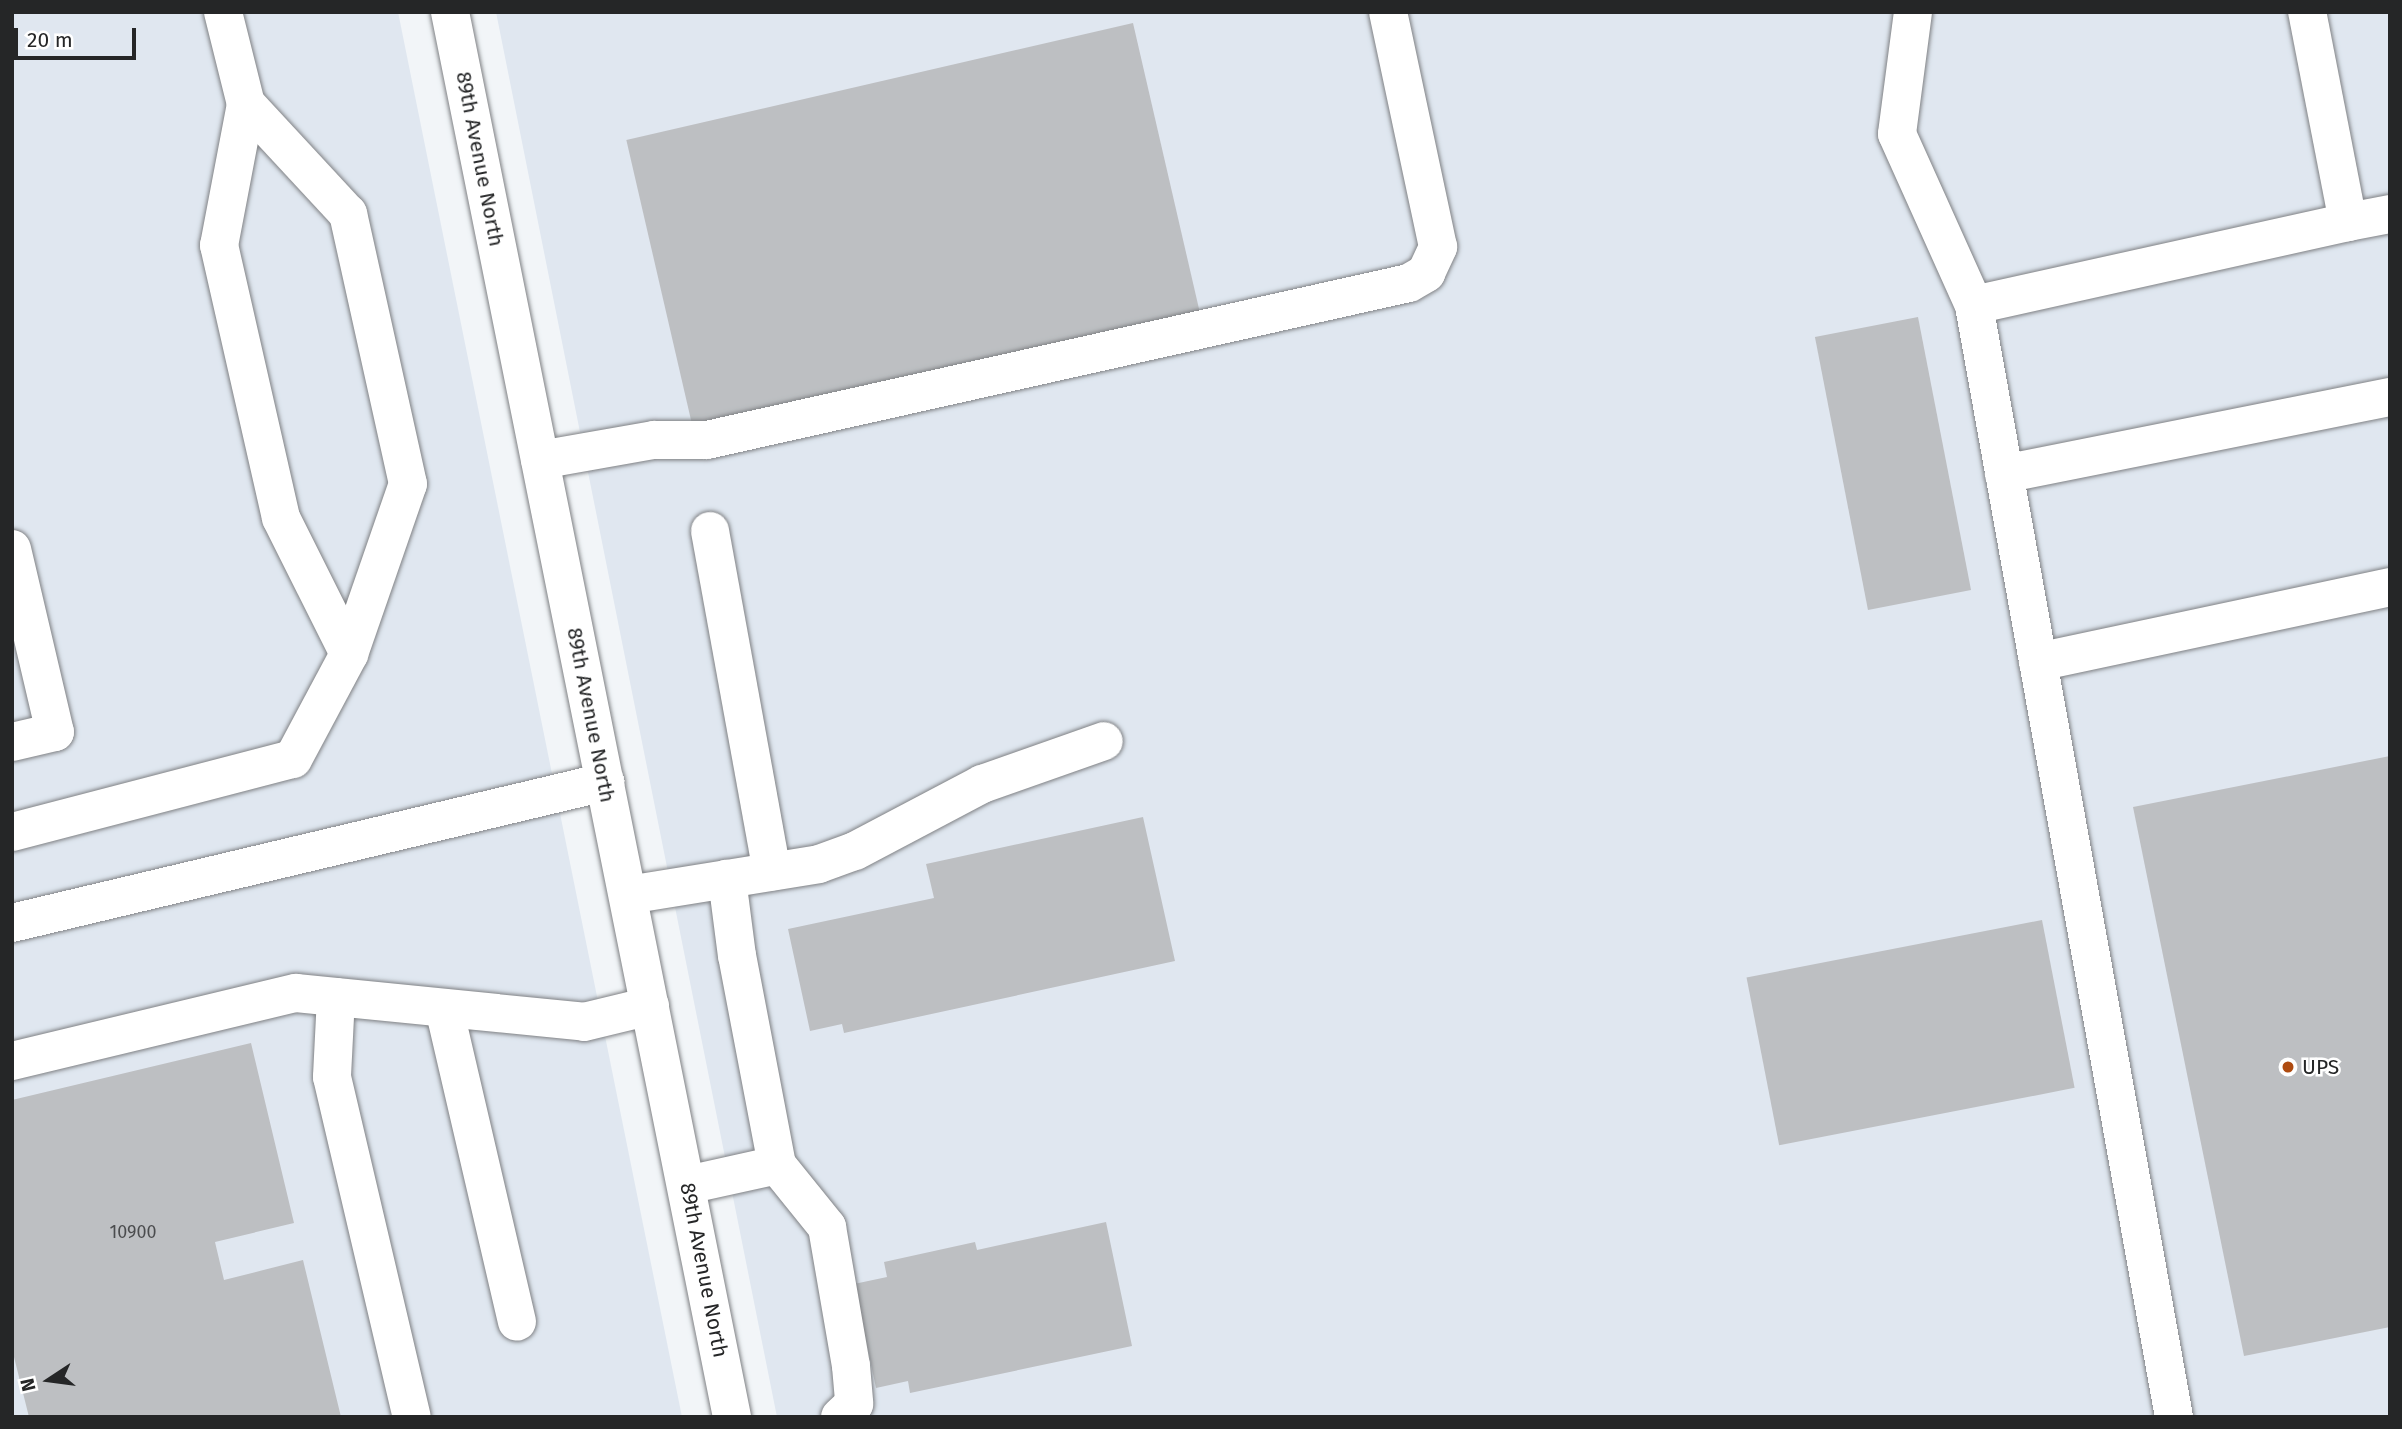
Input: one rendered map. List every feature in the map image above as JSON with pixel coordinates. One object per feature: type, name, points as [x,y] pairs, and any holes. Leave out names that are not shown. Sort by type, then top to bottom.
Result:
[{"type":"street","points":[[223,12],[246,104],[219,245],[281,518],[349,654]]},
{"type":"street","name":"89th Avenue North","points":[[450,12],[732,1417]]},
{"type":"street","points":[[540,460],[654,440],[707,440],[1409,283],[1426,273],[1438,247],[1388,12]]},
{"type":"street","points":[[1913,12],[1897,134],[1974,304],[2174,1417]]},
{"type":"street","points":[[2307,12],[2348,222]]},
{"type":"street","points":[[12,832],[293,759],[349,654],[408,484],[348,214],[246,104]]},
{"type":"street","points":[[1974,304],[2390,214]]},
{"type":"street","points":[[2004,474],[2390,397]]},
{"type":"street","points":[[710,531],[772,871]]},
{"type":"street","points":[[12,549],[55,732],[12,742]]},
{"type":"street","points":[[2038,662],[2390,587]]},
{"type":"street","points":[[628,895],[819,864],[855,852],[982,784],[1104,741]]},
{"type":"street","points":[[12,923],[605,782]]},
{"type":"street","points":[[727,878],[737,956],[777,1165],[827,1227],[851,1366],[853,1404],[840,1417]]},
{"type":"street","points":[[12,1061],[296,993],[584,1023],[650,1006]]},
{"type":"street","points":[[336,997],[332,1077],[412,1417]]},
{"type":"street","points":[[444,1008],[517,1322]]},
{"type":"street","points":[[687,1185],[777,1165]]},
{"type":"shaded area","points":[[12,12],[398,12],[682,1417],[12,1417]]},
{"type":"shaded area","points":[[496,12],[2390,12],[2390,1417],[777,1417]]},
{"type":"building","points":[[1133,23],[1200,314],[694,431],[626,140]]},
{"type":"building","points":[[1918,317],[1971,590],[1868,610],[1815,337]]},
{"type":"building","name":"UPS","points":[[2390,756],[2390,1327],[2244,1356],[2133,807]]},
{"type":"building","points":[[1143,817],[1175,961],[844,1033],[842,1024],[810,1031],[788,929],[934,898],[926,864]]},
{"type":"building","points":[[2042,920],[2075,1088],[1779,1145],[1747,977]]},
{"type":"building","points":[[251,1043],[294,1223],[215,1242],[224,1280],[303,1260],[341,1417],[29,1417],[12,1349],[12,1100]]},
{"type":"building","points":[[1106,1222],[1132,1346],[910,1393],[908,1381],[876,1388],[854,1284],[887,1277],[884,1262],[975,1242],[977,1250]]},
{"type":"place","name":"UPS","points":[[2288,1067]]}]
